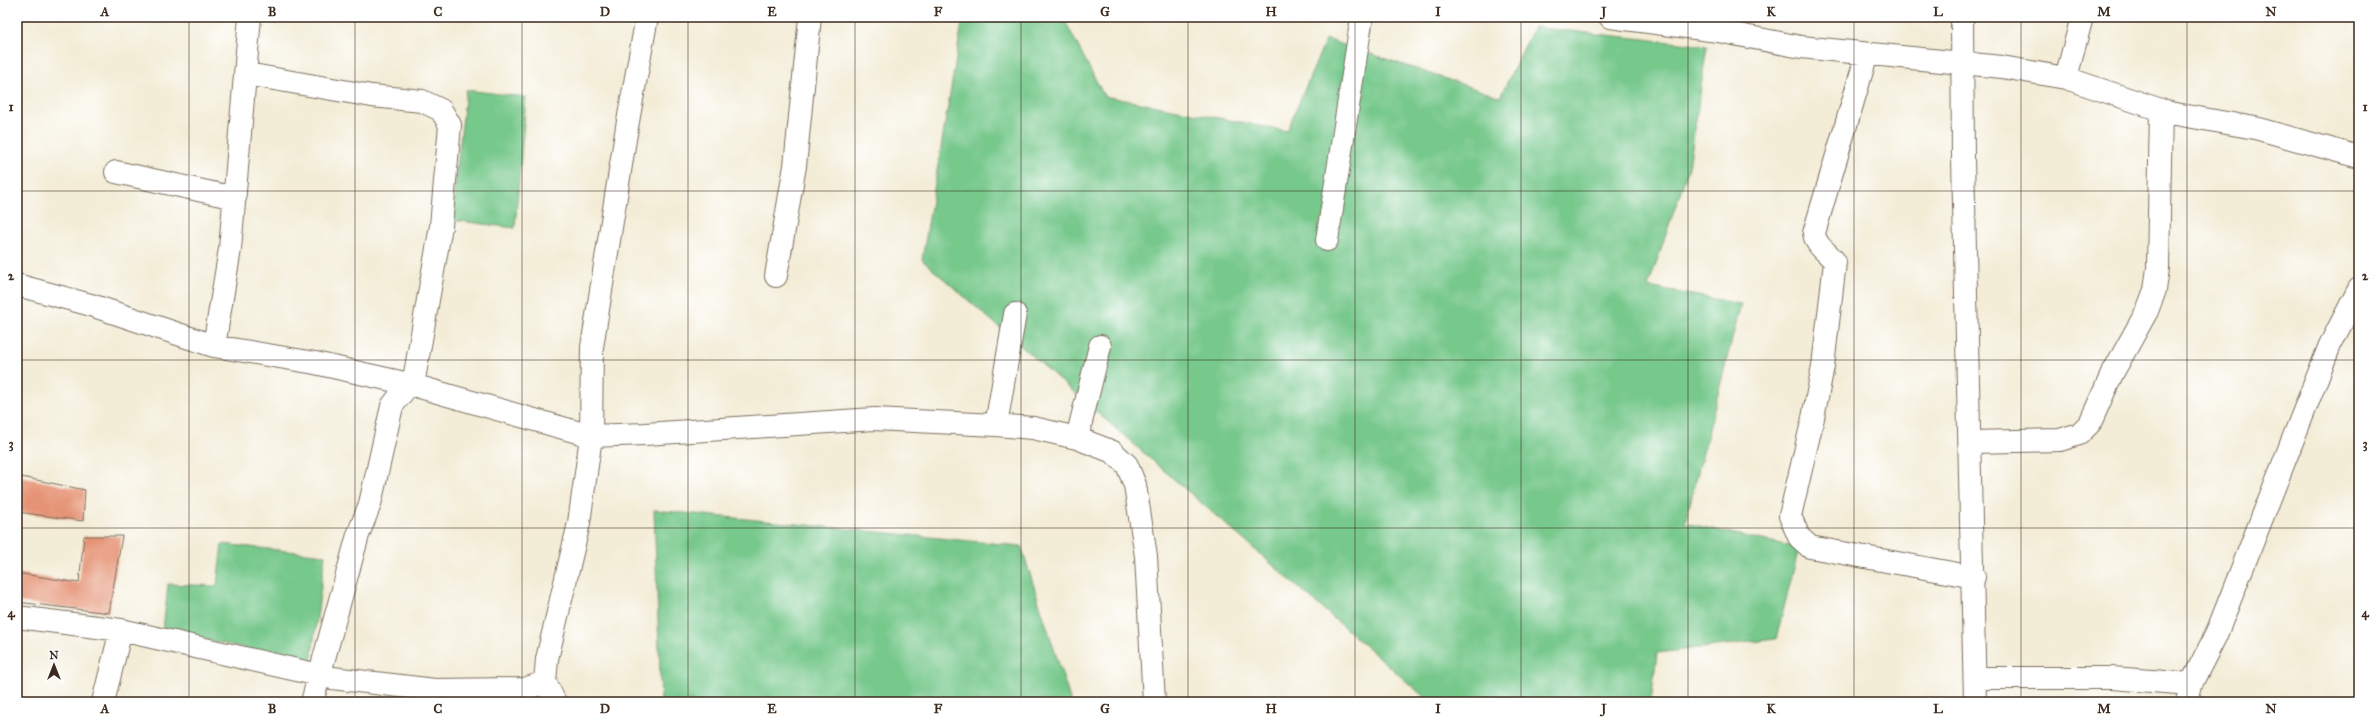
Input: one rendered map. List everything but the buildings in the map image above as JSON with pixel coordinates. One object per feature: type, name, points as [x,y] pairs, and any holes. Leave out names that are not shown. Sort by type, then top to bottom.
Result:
[{"type":"street","points":[[214,346],[230,249],[250,17]]},
{"type":"street","points":[[555,702],[545,682],[547,659],[579,523],[591,436],[592,347],[627,128],[647,17]]},
{"type":"street","points":[[776,276],[795,166],[810,17]]},
{"type":"street","points":[[1327,240],[1362,17]]},
{"type":"street","points":[[1610,17],[1720,24],[1801,47],[2002,67],[2066,78],[2161,110],[2255,128],[2359,157]]},
{"type":"street","points":[[1962,17],[1963,158],[1974,577],[1975,702]]},
{"type":"street","points":[[2066,78],[2082,17]]},
{"type":"street","points":[[1867,54],[1814,233],[1815,241],[1819,247],[1830,254],[1835,262],[1821,374],[1813,418],[1790,516],[1799,537],[1810,547],[1974,577]]},
{"type":"street","points":[[246,74],[372,96],[422,101],[441,110],[450,125],[441,226],[411,385],[392,406],[370,504],[358,535],[312,702]]},
{"type":"street","points":[[1970,442],[2060,440],[2079,434],[2090,423],[2112,374],[2147,311],[2155,290],[2158,268],[2161,110]]},
{"type":"street","points":[[116,172],[235,198]]},
{"type":"street","points":[[17,285],[90,305],[214,346],[315,363],[411,385],[591,436],[645,434],[874,419],[1032,428],[1077,438],[1113,452],[1127,465],[1135,485],[1146,556],[1154,702]]},
{"type":"street","points":[[1975,678],[2112,678],[2189,693],[2216,635],[2330,345],[2359,289]]},
{"type":"street","points":[[996,425],[1015,314]]},
{"type":"street","points":[[1077,438],[1100,346]]},
{"type":"street","points":[[17,617],[121,630],[320,676],[434,696],[525,689],[545,682]]},
{"type":"street","points":[[103,702],[121,630]]},
{"type":"green space","points":[[963,17],[1063,17],[1104,96],[1287,131],[1326,39],[1500,97],[1534,27],[1707,46],[1689,167],[1648,287],[1741,304],[1685,523],[1799,548],[1776,639],[1657,653],[1651,702],[1430,702],[922,260]]},
{"type":"green space","points":[[466,90],[526,97],[515,228],[451,220]]},
{"type":"green space","points":[[654,510],[1021,546],[1071,702],[661,702]]},
{"type":"green space","points":[[222,544],[325,555],[311,663],[163,630],[168,584],[217,586]]}]
